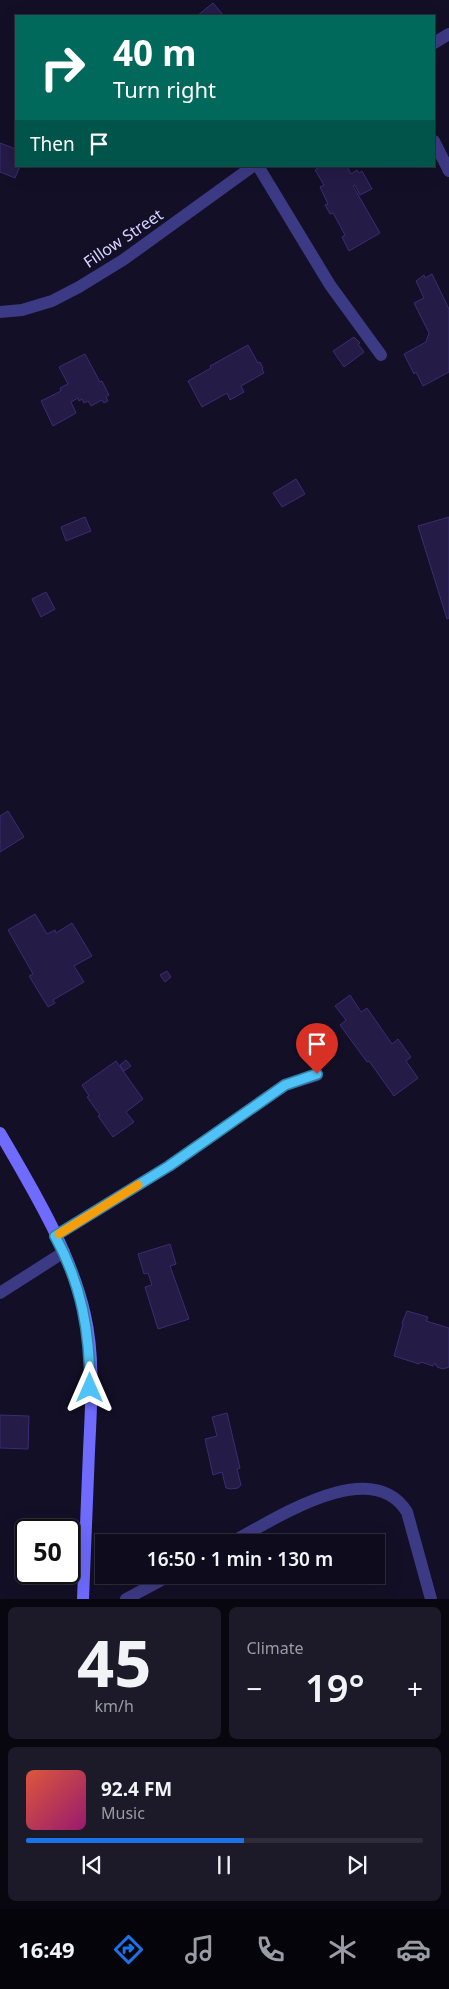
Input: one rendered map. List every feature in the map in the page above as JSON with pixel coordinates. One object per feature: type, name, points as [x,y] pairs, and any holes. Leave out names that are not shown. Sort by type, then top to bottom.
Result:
[{"type":"main road","points":[[0,1133],[41,1206],[64,1252],[86,1316],[90,1355],[91,1420],[83,1599]]},
{"type":"street","points":[[435,42],[449,34]]},
{"type":"street","points":[[435,143],[449,171]]},
{"type":"street","name":"Fillow Street","points":[[0,312],[22,310],[52,301],[79,287],[131,254],[251,167]]},
{"type":"street","points":[[259,167],[330,285],[381,355]]},
{"type":"street","points":[[55,1236],[169,1166],[285,1085],[317,1074]]},
{"type":"street","points":[[0,1293],[64,1252]]},
{"type":"street","points":[[248,1534],[298,1508],[330,1495],[346,1490],[363,1488],[380,1491],[400,1502],[407,1512],[432,1599]]},
{"type":"street","points":[[126,1599],[154,1584]]},
{"type":"building","points":[[213,3],[223,15],[198,15]]},
{"type":"building","points":[[0,143],[15,149],[15,167],[20,167],[15,178],[0,172]]},
{"type":"building","points":[[320,167],[348,167],[351,174],[357,170],[359,173],[362,171],[372,189],[360,195],[355,185],[353,186],[380,233],[349,251],[342,237],[345,235],[333,213],[330,214],[325,205],[328,204],[320,187],[324,185],[315,170]]},
{"type":"building","points":[[432,274],[449,309],[449,372],[423,386],[416,372],[414,374],[404,354],[426,342],[429,333],[414,303],[424,298],[416,281],[424,275],[425,278]]},
{"type":"building","points":[[354,337],[360,343],[358,344],[364,352],[344,367],[333,351]]},
{"type":"building","points":[[248,345],[258,363],[260,362],[264,373],[241,386],[244,392],[230,400],[227,393],[202,407],[188,381],[211,368],[210,366]]},
{"type":"building","points":[[85,354],[109,395],[106,397],[108,401],[104,403],[102,400],[91,406],[88,401],[84,403],[82,399],[79,401],[78,398],[71,402],[76,413],[53,426],[41,401],[61,391],[60,388],[68,384],[59,367]]},
{"type":"building","points":[[296,479],[305,494],[282,507],[273,493]]},
{"type":"building","points":[[85,517],[91,531],[66,541],[61,527]]},
{"type":"building","points":[[449,517],[449,618],[447,619],[418,526]]},
{"type":"building","points":[[46,592],[55,609],[41,617],[32,599]]},
{"type":"building","points":[[8,811],[24,837],[0,852],[0,816]]},
{"type":"building","points":[[35,914],[47,934],[55,930],[56,933],[72,923],[92,956],[74,966],[84,982],[53,1000],[55,1003],[48,1007],[29,976],[33,974],[8,930]]},
{"type":"building","points":[[167,971],[171,977],[165,982],[160,975]]},
{"type":"building","points":[[350,995],[361,1012],[367,1008],[392,1044],[398,1039],[411,1057],[406,1061],[418,1078],[394,1096],[340,1025],[346,1020],[335,1006]]},
{"type":"building","points":[[126,1060],[131,1066],[124,1071],[120,1065]]},
{"type":"building","points":[[116,1061],[143,1099],[126,1112],[134,1122],[113,1137],[98,1116],[100,1115],[87,1097],[89,1096],[82,1085]]},
{"type":"building","points":[[170,1244],[176,1264],[170,1266],[189,1319],[158,1329],[145,1287],[152,1285],[148,1273],[144,1274],[138,1254]]},
{"type":"building","points":[[407,1311],[428,1317],[426,1321],[449,1328],[449,1367],[443,1369],[437,1367],[435,1363],[433,1366],[421,1362],[419,1364],[394,1356]]},
{"type":"building","points":[[227,1413],[240,1468],[237,1469],[241,1485],[238,1488],[231,1489],[226,1488],[222,1472],[213,1475],[205,1439],[217,1436],[212,1417]]},
{"type":"building","points":[[0,1415],[29,1416],[28,1449],[0,1448]]},
{"type":"slow traffic","points":[[59,1234],[138,1185]]},
{"type":"route","points":[[90,1388],[90,1355],[86,1316],[64,1252],[55,1236],[169,1166],[285,1085],[317,1074]]}]
